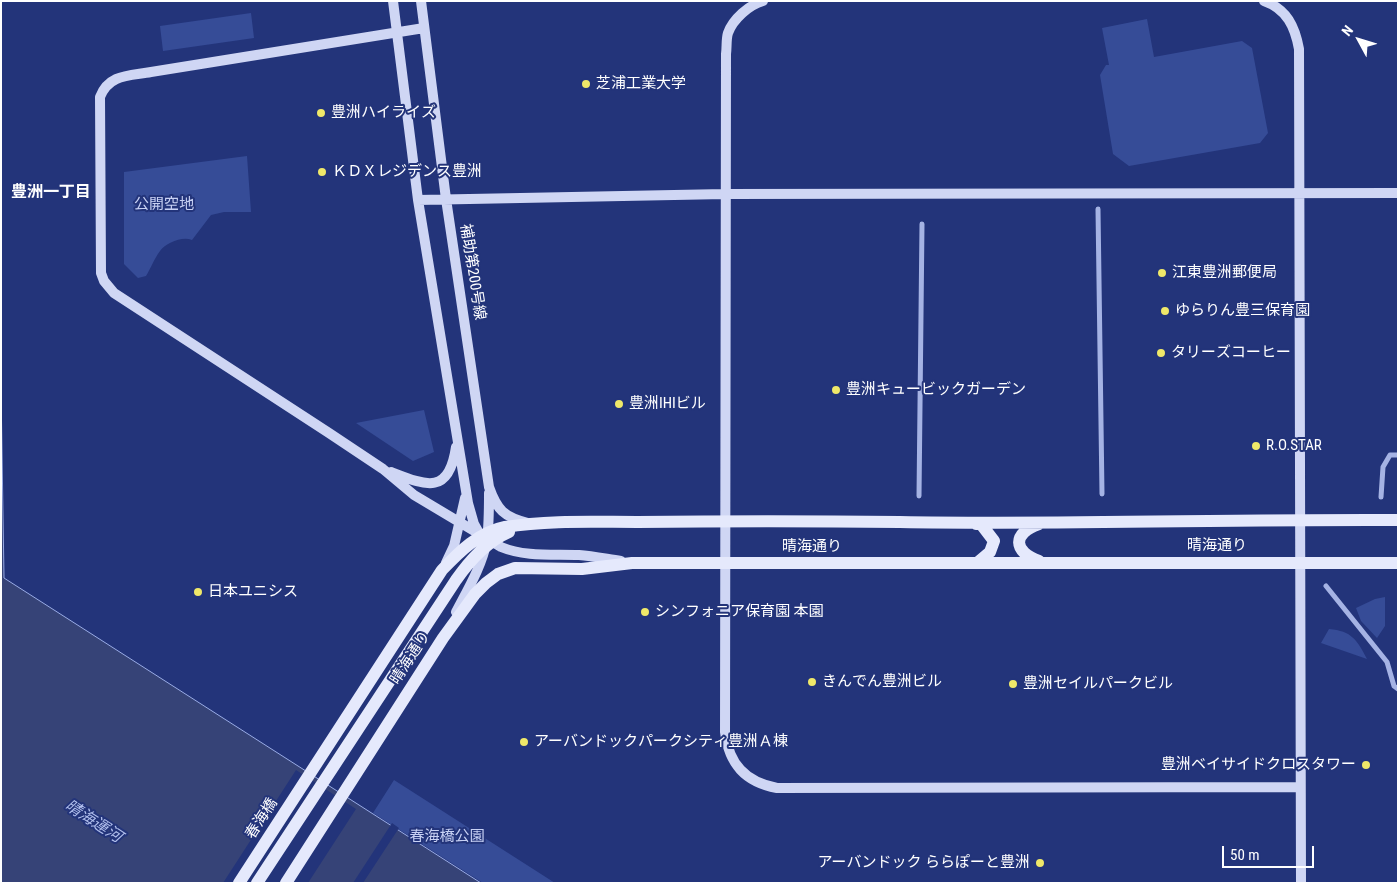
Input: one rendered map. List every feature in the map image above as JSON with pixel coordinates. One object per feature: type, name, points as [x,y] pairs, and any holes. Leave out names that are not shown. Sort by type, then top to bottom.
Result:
[{"type":"main road","name":"晴海通り","points":[[311,772],[442,570],[469,544],[486,538],[503,527],[531,524],[726,520],[974,524],[1300,519],[1398,520]]},
{"type":"main road","points":[[1043,523],[1027,530],[1019,537],[1018,545],[1025,554],[1044,563]]},
{"type":"main road","points":[[974,524],[982,524],[994,541],[990,552],[977,563]]},
{"type":"main road","name":"晴海通り","points":[[257,883],[456,580],[486,538]]},
{"type":"main road","name":"晴海通り","points":[[286,883],[443,638],[480,588],[506,570],[526,568],[582,569],[632,563],[1398,563]]},
{"type":"main road","name":"春海橋","points":[[239,883],[311,772]]},
{"type":"street","points":[[393,1],[418,200],[457,439],[472,516],[486,538]]},
{"type":"street","name":"補助第200号線","points":[[421,1],[446,199],[489,487],[494,502],[505,514],[531,524]]},
{"type":"street","points":[[763,1],[755,4],[740,15],[728,32],[726,54],[726,741],[738,768],[749,778],[764,786],[777,788],[1300,787]]},
{"type":"street","points":[[1264,1],[1272,4],[1286,15],[1296,31],[1300,49],[1301,883]]},
{"type":"street","points":[[424,28],[124,76],[112,80],[104,87],[100,97],[101,273],[108,287],[114,293],[383,469],[414,495],[506,549],[518,552],[582,555],[632,563]]},
{"type":"street","points":[[418,200],[725,194],[1398,193]]},
{"type":"street","points":[[1098,209],[1102,494]]},
{"type":"street","points":[[919,496],[922,224]]},
{"type":"street","points":[[383,469],[421,483],[434,484],[442,480],[450,472],[454,461],[457,439]]},
{"type":"street","points":[[1381,497],[1383,468],[1390,455],[1398,455]]},
{"type":"street","points":[[443,638],[476,573],[486,538],[489,487]]},
{"type":"street","points":[[442,570],[454,546],[466,490]]},
{"type":"street","points":[[1326,586],[1387,662],[1394,686],[1398,689]]},
{"type":"green space","points":[[251,13],[254,38],[163,51],[160,26]]},
{"type":"green space","points":[[1147,19],[1154,57],[1242,41],[1252,48],[1268,133],[1260,143],[1129,166],[1113,154],[1100,75],[1106,65],[1109,65],[1102,28]]},
{"type":"green space","name":"公開空地","points":[[247,156],[251,212],[224,212],[211,215],[192,240],[179,240],[163,248],[146,276],[138,278],[124,264],[124,172]]},
{"type":"green space","points":[[424,410],[434,452],[413,461],[356,423]]},
{"type":"green space","points":[[1385,597],[1385,626],[1377,638],[1361,621],[1356,608],[1375,599]]},
{"type":"green space","points":[[1329,629],[1348,634],[1357,642],[1367,659],[1321,643]]},
{"type":"green space","name":"春海橋公園","points":[[394,780],[555,883],[483,883],[373,813]]},
{"type":"water","name":"晴海運河","points":[[1,388],[4,578],[481,883],[1,883]]},
{"type":"pier","points":[[296,770],[356,809],[308,883],[223,883]]},
{"type":"pier","points":[[392,823],[399,828],[363,883],[353,883]]},
{"type":"place","name":"芝浦工業大学","points":[[586,84]]},
{"type":"place","name":"豊洲ハイライズ","points":[[321,113]]},
{"type":"place","name":"ＫＤＸレジデンス豊洲","points":[[322,172]]},
{"type":"place","name":"江東豊洲郵便局","points":[[1162,273]]},
{"type":"place","name":"ゆらりん豊三保育園","points":[[1165,311]]},
{"type":"place","name":"タリーズコーヒー","points":[[1161,353]]},
{"type":"place","name":"豊洲キュービックガーデン","points":[[836,390]]},
{"type":"place","name":"豊洲IHIビル","points":[[619,404]]},
{"type":"place","name":"R.O.STAR","points":[[1256,446]]},
{"type":"place","name":"日本ユニシス","points":[[198,592]]},
{"type":"place","name":"シンフォニア保育園 本園","points":[[645,612]]},
{"type":"place","name":"きんでん豊洲ビル","points":[[812,682]]},
{"type":"place","name":"豊洲セイルパークビル","points":[[1013,684]]},
{"type":"place","name":"アーバンドックパークシティ豊洲Ａ棟","points":[[524,742]]},
{"type":"place","name":"豊洲ベイサイドクロスタワー","points":[[1366,765]]},
{"type":"place","name":"アーバンドック ららぽーと豊洲","points":[[1040,863]]},
{"type":"district","name":"豊洲一丁目","points":[[51,193]]}]
